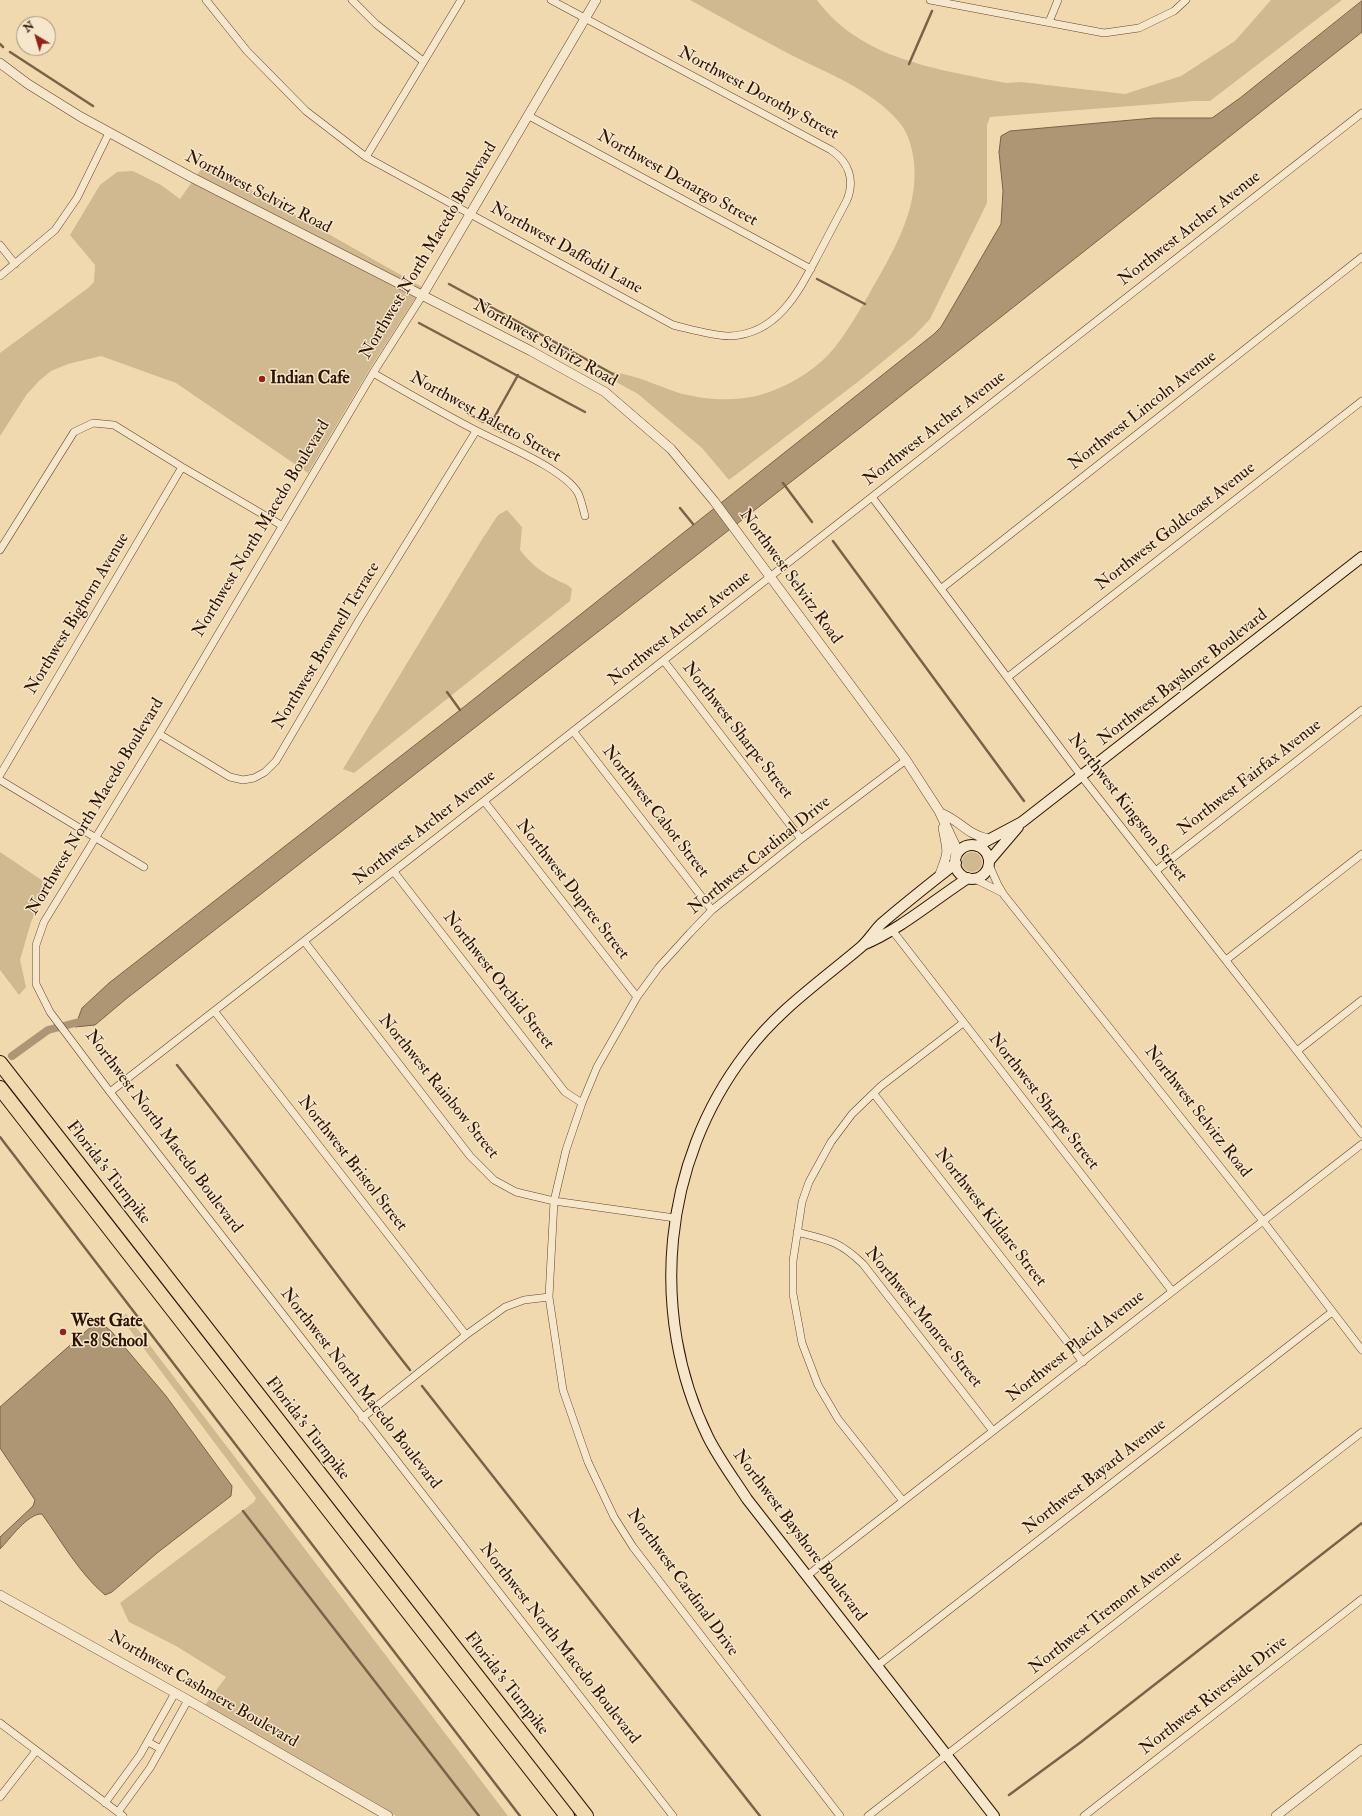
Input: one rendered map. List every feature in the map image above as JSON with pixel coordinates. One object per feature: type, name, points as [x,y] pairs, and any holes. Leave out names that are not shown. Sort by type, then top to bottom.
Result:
[{"type":"highway","name":"Florida's Turnpike","points":[[0,1063],[586,1816]]},
{"type":"highway","name":"Florida's Turnpike","points":[[0,1088],[567,1816]]},
{"type":"main road","name":"Northwest Bayshore Boulevard","points":[[976,845],[1022,822],[1082,777],[1362,557]]},
{"type":"main road","name":"Northwest Bayshore Boulevard","points":[[989,863],[1022,822]]},
{"type":"main road","points":[[976,845],[986,852],[989,863],[981,876],[970,878],[960,873],[956,860],[962,849],[976,845]]},
{"type":"main road","name":"Northwest Bayshore Boulevard","points":[[956,860],[939,877],[881,924],[863,945],[801,995],[776,1018],[746,1052],[709,1110],[682,1185],[675,1218],[671,1293],[675,1332],[682,1367],[708,1438],[747,1499],[808,1575],[994,1816]]},
{"type":"main road","name":"Northwest Bayshore Boulevard","points":[[863,945],[878,939],[970,878]]},
{"type":"street","name":"Northwest Daffodil Lane","points":[[206,0],[247,51],[306,111],[366,157],[673,325],[729,336],[749,333],[773,320],[792,302],[811,269]]},
{"type":"street","points":[[352,0],[376,24],[423,61]]},
{"type":"street","points":[[366,157],[461,0]]},
{"type":"street","name":"Northwest Dorothy Street","points":[[551,0],[831,150],[842,159],[850,173],[850,194],[811,269]]},
{"type":"street","name":"Northwest North Macedo Boulevard","points":[[596,0],[584,17],[529,116],[422,296],[373,373],[44,922],[36,945],[36,984],[50,1012],[80,1049],[110,1092],[673,1816]]},
{"type":"street","points":[[1049,22],[1058,0]]},
{"type":"street","points":[[934,1],[1104,32],[1138,28],[1174,11],[1186,0]]},
{"type":"street","name":"Northwest Selvitz Road","points":[[0,63],[28,84],[109,133],[422,296],[531,350],[604,392],[671,449],[714,501],[906,760],[941,813],[955,845],[956,860]]},
{"type":"street","name":"Northwest Archer Avenue","points":[[110,1092],[484,802],[1362,113]]},
{"type":"street","name":"Northwest Denargo Street","points":[[529,116],[811,269]]},
{"type":"street","points":[[0,276],[55,230],[77,198],[109,133]]},
{"type":"street","points":[[0,245],[15,264]]},
{"type":"street","name":"Northwest Lincoln Avenue","points":[[942,588],[1362,257]]},
{"type":"street","name":"Northwest Baletto Street","points":[[373,373],[476,431],[524,453],[566,481],[578,493],[585,516]]},
{"type":"street","name":"Northwest Goldcoast Avenue","points":[[1008,677],[1362,401]]},
{"type":"street","points":[[0,550],[74,432],[94,423],[114,425],[182,468],[282,525]]},
{"type":"street","name":"Northwest Brownell Terrace","points":[[158,734],[230,778],[243,780],[254,778],[270,768],[294,731],[359,620],[476,431]]},
{"type":"street","name":"Northwest Bighorn Avenue","points":[[0,775],[182,468]]},
{"type":"street","name":"Northwest Kingston Street","points":[[872,497],[942,588],[1082,777],[1157,870],[1362,1134]]},
{"type":"street","name":"Northwest Sharpe Street","points":[[664,661],[801,839]]},
{"type":"street","name":"Northwest Fairfax Avenue","points":[[1157,870],[1362,710]]},
{"type":"street","name":"Northwest Cabot Street","points":[[573,731],[712,910]]},
{"type":"street","name":"Northwest Cardinal Drive","points":[[840,1816],[633,1547],[614,1517],[588,1462],[563,1390],[549,1297],[554,1201],[566,1150],[582,1103],[597,1067],[637,997],[659,967],[712,910],[801,839],[906,760]]},
{"type":"street","points":[[0,780],[144,868]]},
{"type":"street","name":"Northwest Dupree Street","points":[[484,802],[637,997]]},
{"type":"street","points":[[941,813],[950,817],[970,833],[988,839]]},
{"type":"street","points":[[939,877],[948,853],[941,813]]},
{"type":"street","name":"Northwest Selvitz Road","points":[[941,813],[976,845]]},
{"type":"street","points":[[1226,960],[1362,854]]},
{"type":"street","name":"Northwest Selvitz Road","points":[[989,863],[1004,895],[1263,1221],[1362,1350]]},
{"type":"street","name":"Northwest Orchid Street","points":[[394,872],[565,1092],[582,1103]]},
{"type":"street","name":"Northwest Selvitz Road","points":[[970,878],[1004,895]]},
{"type":"street","name":"Northwest Sharpe Street","points":[[892,930],[962,1023],[1172,1291]]},
{"type":"street","name":"Northwest Rainbow Street","points":[[304,941],[470,1156],[494,1180],[516,1192],[554,1201],[675,1218]]},
{"type":"street","points":[[1297,1051],[1362,1000]]},
{"type":"street","name":"Northwest Bristol Street","points":[[214,1012],[466,1335]]},
{"type":"street","points":[[903,1501],[838,1418],[818,1385],[802,1343],[793,1294],[793,1261],[802,1202],[809,1182],[831,1142],[852,1114],[874,1094],[962,1023]]},
{"type":"street","name":"Northwest Kildare Street","points":[[874,1094],[1082,1362]]},
{"type":"street","name":"Northwest Placid Avenue","points":[[808,1575],[1362,1144]]},
{"type":"street","name":"Northwest Monroe Street","points":[[797,1232],[829,1240],[846,1248],[863,1264],[993,1431]]},
{"type":"street","points":[[362,1418],[466,1335],[505,1307],[524,1300],[549,1297]]},
{"type":"street","name":"Northwest Bayard Avenue","points":[[877,1666],[1332,1312]]},
{"type":"street","name":"Northwest Tremont Avenue","points":[[868,1816],[1362,1432]]},
{"type":"street","name":"Northwest Cashmere Boulevard","points":[[0,1595],[188,1700],[388,1816]]},
{"type":"street","name":"Northwest Riverside Drive","points":[[1084,1816],[1362,1599]]},
{"type":"street","points":[[105,1803],[140,1755],[175,1693]]},
{"type":"street","points":[[0,1723],[120,1814],[162,1749],[188,1700]]},
{"type":"street","points":[[148,1742],[162,1749]]},
{"type":"street","points":[[1276,1816],[1362,1749]]},
{"type":"street","points":[[0,1797],[36,1751]]},
{"type":"shaded area","points":[[690,0],[817,0],[835,20],[856,36],[878,49],[902,59],[954,73],[1006,83],[1021,82],[1125,94],[1181,76],[1235,41],[1271,0],[1342,0],[1210,101],[990,117],[987,125],[987,203],[930,319],[914,336],[859,381],[729,480],[702,448],[638,394],[609,378],[613,372],[621,373],[686,395],[718,399],[739,399],[769,392],[788,384],[806,373],[822,361],[835,347],[855,318],[886,265],[908,216],[914,180],[914,162],[910,141],[905,131],[899,122],[876,101],[835,76],[793,56]]},
{"type":"shaded area","points":[[1362,1],[1362,32],[864,425],[126,999],[95,1025],[75,1027],[82,1008],[109,983],[460,710],[934,334],[941,327],[1001,224],[1003,191],[999,152],[1001,136],[1010,131],[1154,118],[1212,118],[1240,98]]},
{"type":"shaded area","points":[[205,164],[422,287],[420,290],[197,175]]},
{"type":"shaded area","points":[[133,171],[161,185],[180,199],[192,182],[416,297],[371,367],[308,473],[176,383],[101,356],[68,364],[51,371],[27,394],[0,436],[0,353],[94,282],[95,265],[70,235],[100,185],[117,172]]},
{"type":"shaded area","points":[[507,510],[522,527],[520,550],[531,563],[540,570],[566,584],[572,589],[570,601],[354,773],[343,769],[481,541],[498,515]]},
{"type":"shaded area","points":[[0,852],[49,885],[31,922],[20,960],[26,987],[19,995],[0,970]]},
{"type":"shaded area","points":[[972,852],[979,855],[982,862],[979,869],[972,872],[965,869],[962,862],[965,855]]},
{"type":"shaded area","points":[[126,1314],[508,1816],[396,1816],[205,1705],[226,1677],[176,1646],[129,1622],[120,1603],[254,1502],[256,1498],[121,1318]]},
{"type":"shaded area","points":[[101,1323],[111,1331],[166,1396],[232,1486],[231,1496],[157,1553],[112,1592],[105,1595],[79,1567],[42,1514],[37,1515],[25,1522],[0,1549],[0,1537],[33,1506],[35,1500],[0,1448],[0,1407],[93,1325]]},
{"type":"waterway","points":[[909,64],[932,11]]},
{"type":"waterway","points":[[0,44],[3,47]]},
{"type":"waterway","points":[[10,52],[93,106]]},
{"type":"waterway","points":[[817,279],[865,304]]},
{"type":"waterway","points":[[449,284],[613,374]]},
{"type":"waterway","points":[[419,323],[585,412]]},
{"type":"waterway","points":[[490,425],[518,375]]},
{"type":"waterway","points":[[468,413],[483,422]]},
{"type":"waterway","points":[[494,428],[512,437]]},
{"type":"waterway","points":[[783,483],[812,522]]},
{"type":"waterway","points":[[680,508],[693,524]]},
{"type":"waterway","points":[[833,541],[1024,801]]},
{"type":"waterway","points":[[447,692],[460,710]]},
{"type":"waterway","points":[[12,1056],[48,1030],[87,1020]]},
{"type":"waterway","points":[[177,1065],[410,1370]]},
{"type":"waterway","points":[[0,1137],[520,1816]]},
{"type":"waterway","points":[[422,1386],[760,1816]]},
{"type":"waterway","points":[[243,1511],[479,1816]]},
{"type":"waterway","points":[[1009,1795],[1081,1742],[1362,1523]]},
{"type":"place","name":"Indian Cafe","points":[[262,379]]},
{"type":"place","name":"West Gate K-8 School","points":[[63,1332]]}]
